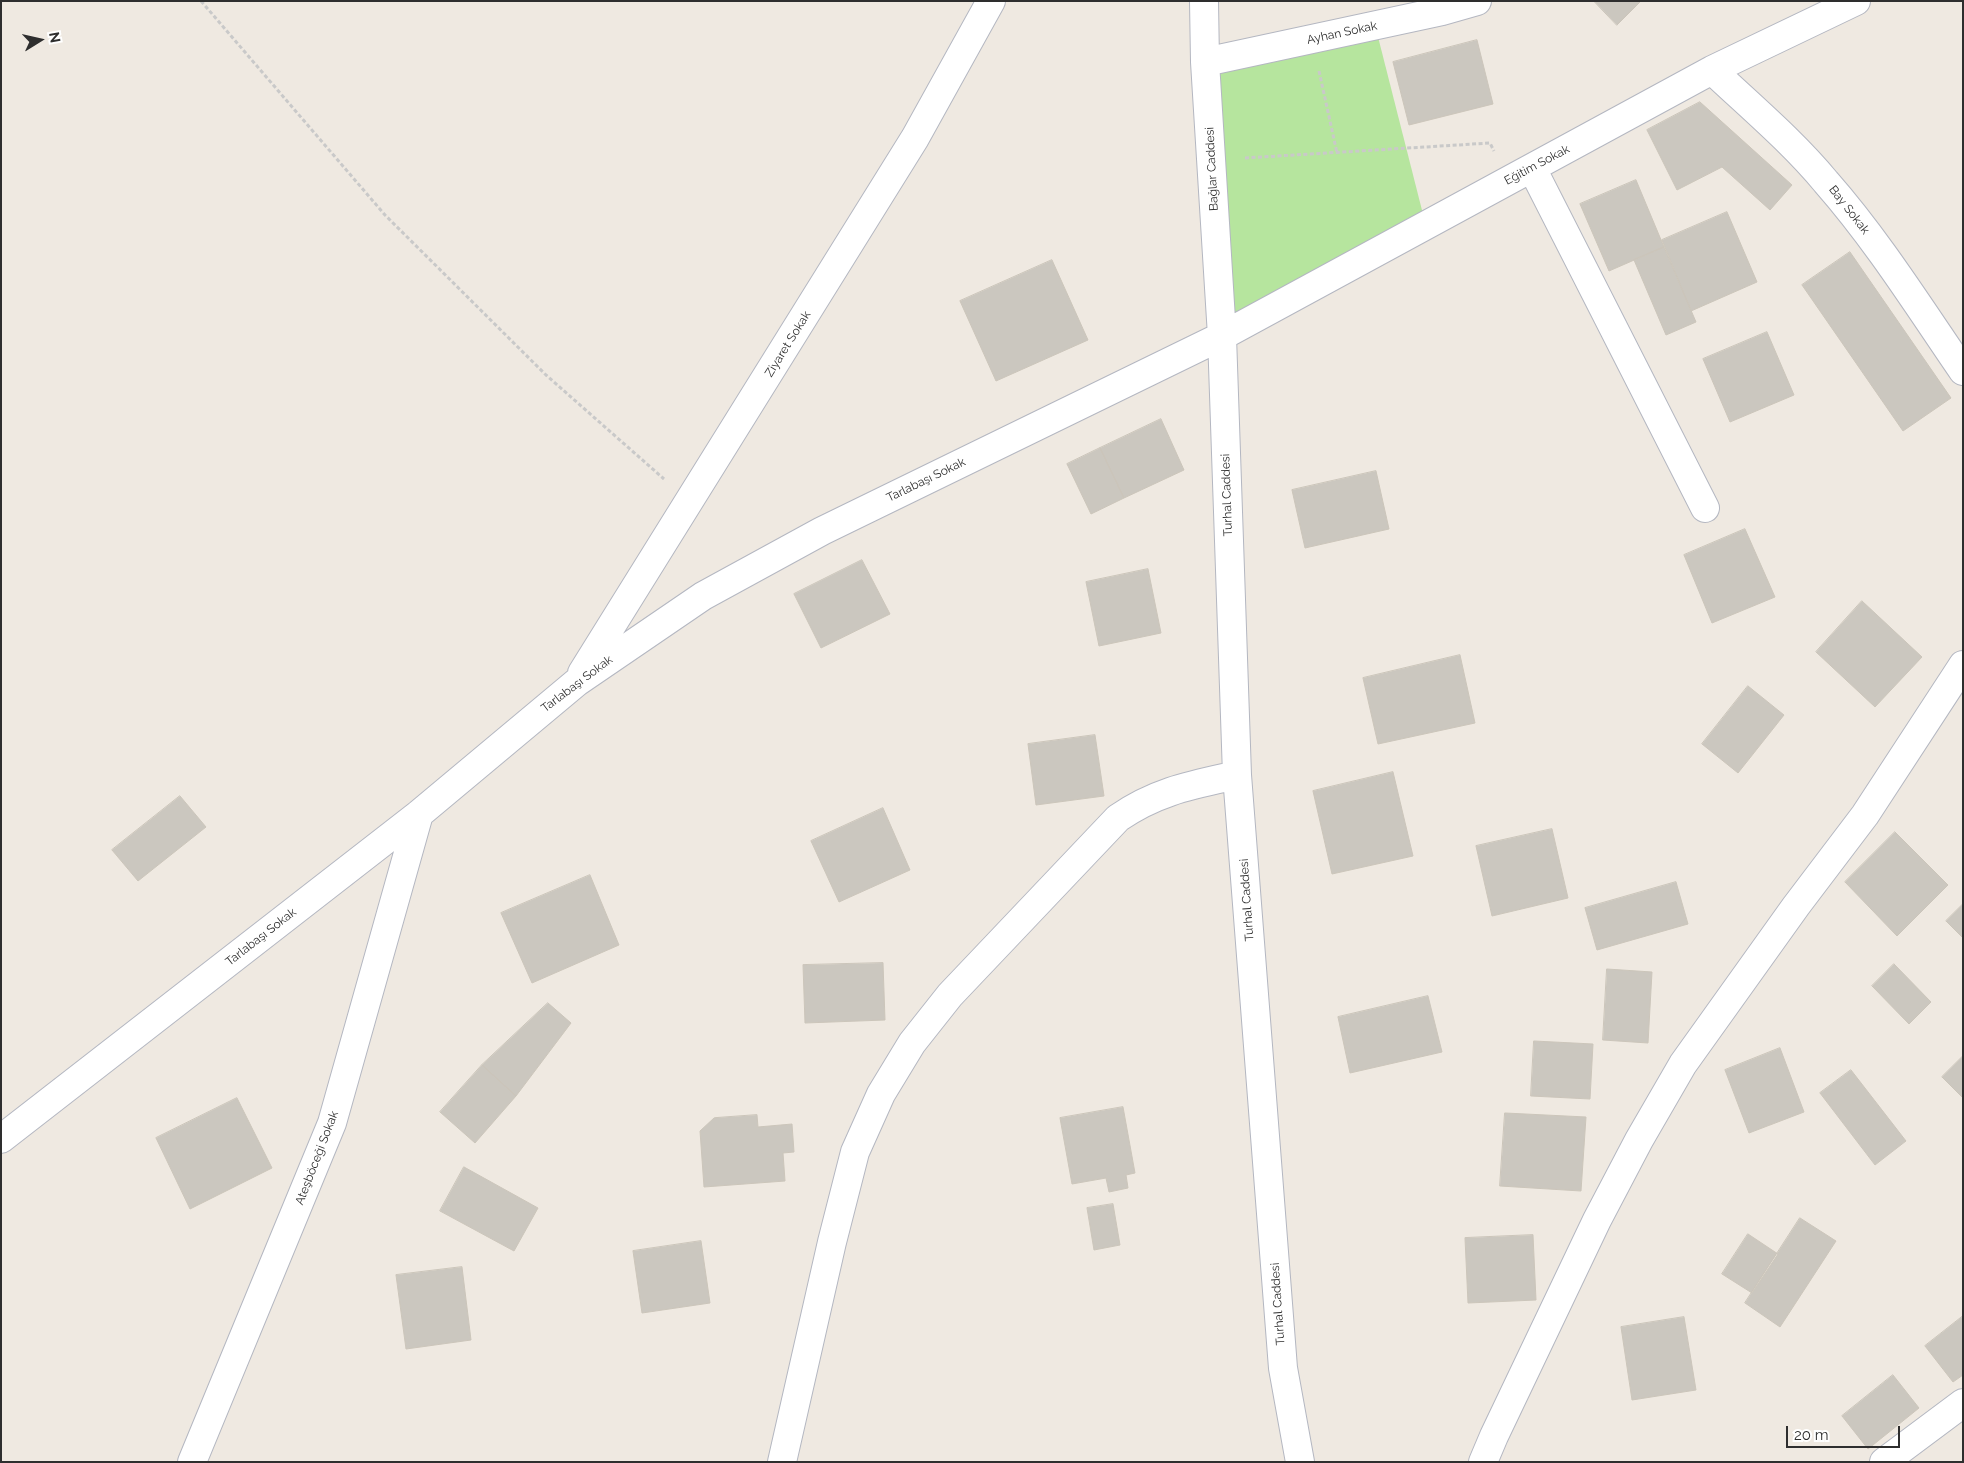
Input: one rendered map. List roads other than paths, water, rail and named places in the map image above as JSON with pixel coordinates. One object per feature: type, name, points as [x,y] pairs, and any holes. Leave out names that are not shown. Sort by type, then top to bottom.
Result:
[{"type":"street","name":"Ziyaret Sokak","points":[[577,682],[915,138],[991,1]]},
{"type":"street","name":"Bağlar Caddesi","points":[[1204,1],[1205,62],[1222,336]]},
{"type":"street","name":"Ayhan Sokak","points":[[1205,62],[1442,11],[1477,1]]},
{"type":"street","name":"Eğitim Sokak","points":[[1222,336],[1712,70],[1856,1]]},
{"type":"street","name":"Bay Sokak","points":[[1712,70],[1775,129],[1825,180],[1861,224],[1963,371]]},
{"type":"street","points":[[1532,168],[1705,508]]},
{"type":"street","name":"Tarlabaşı Sokak","points":[[1,1139],[419,814],[577,682],[703,596],[822,530],[1222,336]]},
{"type":"street","name":"Turhal Caddesi","points":[[1222,336],[1237,775],[1283,1368],[1300,1462]]},
{"type":"street","points":[[1484,1462],[1502,1418],[1597,1220],[1639,1140],[1683,1064],[1796,906],[1865,815],[1963,665]]},
{"type":"street","points":[[782,1462],[832,1242],[855,1152],[881,1094],[912,1043],[950,995],[1095,840],[1118,818],[1138,804],[1162,794],[1237,775]]},
{"type":"street","name":"Ateşböceği Sokak","points":[[192,1462],[332,1123],[419,814]]},
{"type":"street","points":[[1884,1462],[1963,1403]]}]
